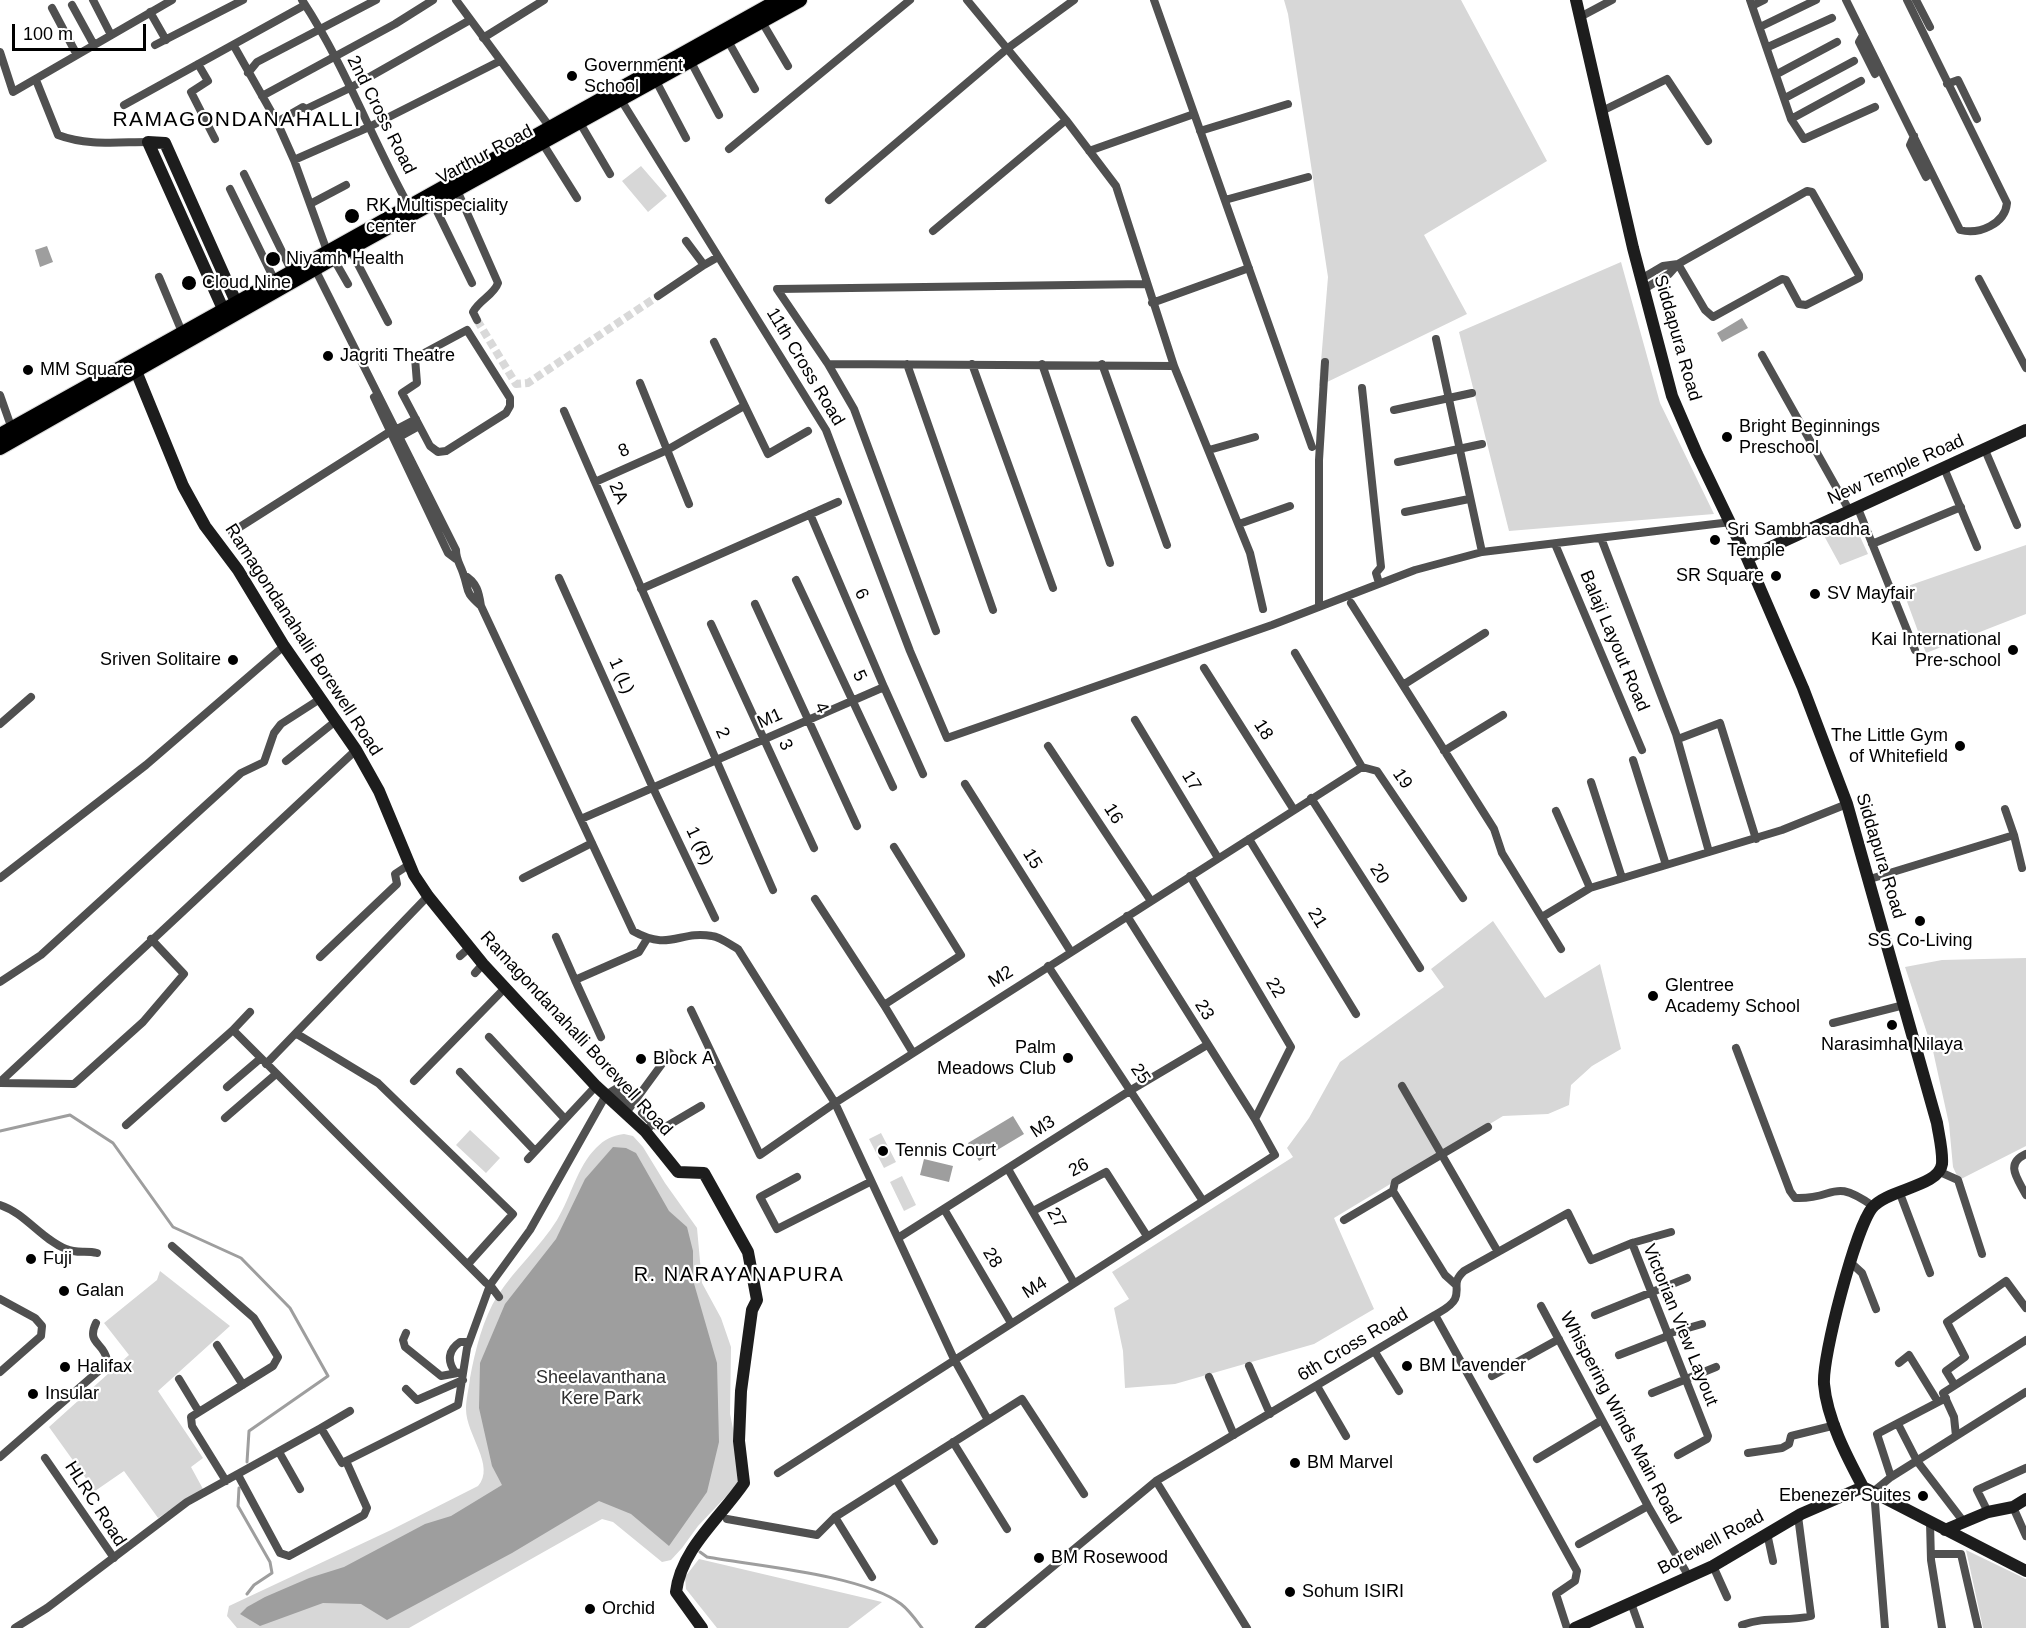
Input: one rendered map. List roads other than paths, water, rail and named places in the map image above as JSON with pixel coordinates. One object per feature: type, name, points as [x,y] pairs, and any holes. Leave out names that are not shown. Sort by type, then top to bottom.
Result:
[{"type":"main road","name":"Varthur Road","points":[[0,448],[136,371],[312,266],[553,132],[779,0]]},
{"type":"main road","name":"Varthur Road","points":[[411,210],[433,203],[543,144],[553,132],[580,123],[800,0]]},
{"type":"main road","name":"Varthur Road","points":[[6,432],[236,302],[292,272],[312,266],[327,251],[357,242]]},
{"type":"street","points":[[93,0],[111,35]]},
{"type":"street","points":[[0,52],[13,92],[172,0]]},
{"type":"street","points":[[155,45],[243,0]]},
{"type":"street","points":[[248,73],[257,62],[376,0]]},
{"type":"street","points":[[262,96],[395,24],[433,0]]},
{"type":"street","points":[[456,0],[553,132]]},
{"type":"street","points":[[483,38],[544,0]]},
{"type":"street","points":[[729,149],[910,0]]},
{"type":"street","points":[[967,0],[1066,120],[1116,186],[1174,366],[1250,553],[1263,609]]},
{"type":"street","points":[[829,200],[1008,48],[1074,0]]},
{"type":"street","points":[[1154,0],[1312,447]]},
{"type":"street","name":"Siddapura Road","points":[[1576,0],[1642,284],[1672,396],[1696,454],[1731,522],[1803,688],[1847,804],[1937,1123],[1942,1162],[1940,1172]]},
{"type":"street","points":[[1580,17],[1612,0]]},
{"type":"street","points":[[1764,0],[1751,3],[1791,119],[1804,139],[1875,107]]},
{"type":"street","points":[[1760,27],[1815,0]]},
{"type":"street","points":[[1846,0],[1960,230],[1971,233],[1986,228],[2000,219],[2006,212],[2007,203],[1907,0]]},
{"type":"street","points":[[1916,0],[1930,27]]},
{"type":"street","points":[[124,105],[234,46],[303,3]]},
{"type":"street","name":"2nd Cross Road","points":[[303,3],[350,88],[411,210]]},
{"type":"street","points":[[72,5],[94,45]]},
{"type":"street","points":[[51,8],[77,56]]},
{"type":"street","points":[[150,12],[166,40]]},
{"type":"street","points":[[1768,47],[1832,18]]},
{"type":"street","points":[[277,122],[303,107],[306,108],[350,88],[470,20]]},
{"type":"street","points":[[762,22],[788,66]]},
{"type":"street","points":[[1863,35],[1859,42],[1875,74]]},
{"type":"street","points":[[728,42],[755,89]]},
{"type":"street","points":[[1777,74],[1837,42]]},
{"type":"street","points":[[234,46],[277,122],[294,160],[327,251]]},
{"type":"street","points":[[294,160],[369,127],[500,61]]},
{"type":"street","points":[[1785,98],[1854,61]]},
{"type":"street","points":[[690,62],[719,115]]},
{"type":"street","points":[[198,64],[208,81],[191,92],[215,139]]},
{"type":"street","points":[[1602,111],[1667,79],[1708,141]]},
{"type":"street","points":[[36,80],[58,135],[72,140],[91,142],[165,143],[236,302]]},
{"type":"street","points":[[657,81],[686,138]]},
{"type":"street","points":[[1791,119],[1861,81]]},
{"type":"street","points":[[1947,84],[1958,81],[1977,119]]},
{"type":"street","name":"11th Cross Road","points":[[621,100],[826,430],[910,651],[947,738],[1272,625],[1319,604]]},
{"type":"street","points":[[1200,131],[1288,104]]},
{"type":"street","points":[[1089,151],[1194,114]]},
{"type":"street","points":[[933,231],[1066,120]]},
{"type":"street","points":[[580,123],[610,174]]},
{"type":"street","points":[[1914,136],[1910,145],[1926,177]]},
{"type":"street","points":[[148,142],[224,309]]},
{"type":"street","points":[[543,144],[577,198]]},
{"type":"street","points":[[244,174],[292,272]]},
{"type":"street","points":[[1225,200],[1308,177]]},
{"type":"street","points":[[310,204],[346,185]]},
{"type":"street","points":[[231,189],[275,282]]},
{"type":"street","points":[[457,190],[498,283],[496,288],[477,304],[473,312],[477,320]]},
{"type":"street","points":[[1642,284],[1663,266],[1678,264],[1807,191],[1812,192],[1859,275],[1858,278],[1806,305],[1799,304],[1786,280],[1782,279],[1713,317],[1705,310],[1678,264]]},
{"type":"street","points":[[433,203],[472,283]]},
{"type":"street","points":[[357,242],[388,322]]},
{"type":"street","points":[[686,242],[704,265]]},
{"type":"street","points":[[658,296],[718,257]]},
{"type":"street","points":[[336,263],[348,284]]},
{"type":"street","points":[[312,266],[396,432],[448,553],[456,559],[464,575],[472,580],[478,592],[481,606],[633,931],[647,939],[661,942],[713,936],[738,949],[835,1103],[954,1359],[988,1420]]},
{"type":"street","points":[[1152,303],[1249,268]]},
{"type":"street","points":[[159,277],[182,332]]},
{"type":"street","points":[[1979,279],[2026,368]]},
{"type":"street","points":[[936,631],[854,409],[828,364],[777,289],[1146,284]]},
{"type":"street","points":[[467,330],[510,398],[510,406],[506,413],[446,451],[438,452],[430,446],[418,422],[402,393],[417,383],[415,358],[467,330]]},
{"type":"street","points":[[1436,339],[1447,399],[1482,552]]},
{"type":"street","points":[[714,342],[768,454],[808,431]]},
{"type":"street","points":[[1762,355],[1872,544],[1915,650]]},
{"type":"street","points":[[1325,362],[1319,460],[1319,604],[1390,579],[1482,552],[1731,522]]},
{"type":"street","points":[[828,364],[1174,366]]},
{"type":"street","points":[[907,364],[993,610]]},
{"type":"street","points":[[972,364],[1053,588]]},
{"type":"street","points":[[1042,364],[1110,563]]},
{"type":"street","points":[[1102,364],[1167,545]]},
{"type":"street","name":"Ramagondanahalli Borewell Road","points":[[136,371],[183,486],[205,526],[238,570],[284,646],[356,750],[379,791],[410,864],[465,952],[479,968],[505,988],[596,1086],[613,1091],[649,1127],[678,1172],[704,1173],[748,1252],[757,1300],[752,1310],[741,1391],[739,1441],[744,1483],[714,1519],[678,1577],[676,1592],[702,1628]]},
{"type":"street","points":[[640,383],[689,504]]},
{"type":"street","points":[[1362,388],[1381,567],[1376,573],[1379,583]]},
{"type":"street","points":[[1394,410],[1472,393]]},
{"type":"street","points":[[0,395],[6,432]]},
{"type":"street","name":"8","points":[[595,482],[667,450],[744,406]]},
{"type":"street","name":"2A","points":[[564,411],[641,589]]},
{"type":"street","points":[[232,532],[396,432],[418,422]]},
{"type":"street","name":"New Temple Road","points":[[1747,558],[2026,430]]},
{"type":"street","points":[[1209,450],[1256,437]]},
{"type":"street","points":[[1398,462],[1482,444]]},
{"type":"street","points":[[1985,450],[2017,525]]},
{"type":"street","points":[[1944,468],[1977,547]]},
{"type":"street","points":[[1405,512],[1469,499]]},
{"type":"street","points":[[641,589],[838,502]]},
{"type":"street","points":[[1239,524],[1290,506]]},
{"type":"street","points":[[1872,544],[1961,507]]},
{"type":"street","name":"6","points":[[810,514],[884,687]]},
{"type":"street","points":[[1601,538],[1678,739],[1709,852]]},
{"type":"street","name":"Balaji Layout Road","points":[[1555,544],[1642,750]]},
{"type":"street","points":[[1381,567],[1387,569],[1390,579]]},
{"type":"street","name":"1 (L)","points":[[559,578],[653,788]]},
{"type":"street","name":"5","points":[[796,580],[893,787]]},
{"type":"street","name":"2","points":[[641,589],[773,890]]},
{"type":"street","points":[[1351,603],[1494,829],[1503,853],[1561,949]]},
{"type":"street","name":"4","points":[[755,604],[857,826]]},
{"type":"street","name":"3","points":[[711,624],[814,848]]},
{"type":"street","points":[[1403,685],[1485,633]]},
{"type":"street","points":[[0,878],[146,765],[284,646]]},
{"type":"street","name":"19","points":[[1295,653],[1362,767],[1377,771],[1463,898]]},
{"type":"street","name":"18","points":[[1204,668],[1294,810]]},
{"type":"street","points":[[884,687],[923,774]]},
{"type":"street","name":"M1","points":[[581,819],[884,687]]},
{"type":"street","points":[[0,724],[31,697]]},
{"type":"street","points":[[0,982],[41,955],[241,772],[264,762],[274,733],[281,724],[320,699]]},
{"type":"street","points":[[1444,751],[1503,715]]},
{"type":"street","points":[[286,761],[337,720]]},
{"type":"street","name":"17","points":[[1135,720],[1218,858]]},
{"type":"street","points":[[1678,739],[1720,723],[1756,838]]},
{"type":"street","name":"16","points":[[1048,746],[1151,901]]},
{"type":"street","points":[[0,1082],[356,750]]},
{"type":"street","points":[[1633,760],[1666,865]]},
{"type":"street","name":"M2","points":[[692,1010],[760,1155],[835,1103],[1362,767]]},
{"type":"street","points":[[1591,782],[1622,878]]},
{"type":"street","name":"15","points":[[965,784],[1071,952]]},
{"type":"street","name":"1 (R)","points":[[653,788],[715,918]]},
{"type":"street","name":"20","points":[[1311,798],[1420,969]]},
{"type":"street","points":[[1542,917],[1590,888],[1756,838],[1847,804]]},
{"type":"street","points":[[2005,809],[2022,868]]},
{"type":"street","points":[[1556,811],[1590,888]]},
{"type":"street","points":[[1870,879],[2014,835]]},
{"type":"street","name":"21","points":[[1249,839],[1356,1014]]},
{"type":"street","points":[[523,878],[592,843]]},
{"type":"street","points":[[884,1005],[961,955],[894,847]]},
{"type":"street","points":[[320,957],[397,884],[395,874],[410,864]]},
{"type":"street","name":"22","points":[[1190,876],[1291,1047],[1255,1119]]},
{"type":"street","points":[[227,1087],[297,1034],[428,896]]},
{"type":"street","points":[[815,899],[913,1053]]},
{"type":"street","name":"23","points":[[1127,916],[1255,1119]]},
{"type":"street","points":[[556,938],[601,1037]]},
{"type":"street","points":[[0,1082],[74,1084],[143,1022],[184,974],[151,939]]},
{"type":"street","points":[[575,980],[639,952],[647,939]]},
{"type":"street","name":"25","points":[[1048,966],[1203,1201]]},
{"type":"street","points":[[414,1081],[505,988]]},
{"type":"street","points":[[1833,1023],[1904,1005]]},
{"type":"street","points":[[126,1125],[250,1012]]},
{"type":"street","points":[[233,1029],[499,1297]]},
{"type":"street","points":[[297,1034],[378,1083],[513,1214],[468,1264]]},
{"type":"street","points":[[489,1037],[565,1119]]},
{"type":"street","name":"M3","points":[[898,1238],[1131,1090],[1207,1045]]},
{"type":"street","points":[[1736,1048],[1790,1191],[1795,1198],[1846,1190],[1873,1206]]},
{"type":"street","points":[[635,1113],[669,1053]]},
{"type":"street","points":[[460,1072],[535,1151]]},
{"type":"street","points":[[225,1118],[276,1074]]},
{"type":"street","points":[[528,1159],[596,1086]]},
{"type":"street","points":[[1402,1086],[1498,1252]]},
{"type":"street","points":[[321,1428],[342,1463],[458,1405],[460,1375],[488,1284],[530,1230],[613,1091]]},
{"type":"street","points":[[649,1127],[662,1130],[701,1106]]},
{"type":"street","name":"M4","points":[[778,1473],[1275,1155],[1255,1119]]},
{"type":"street","points":[[1455,1284],[1445,1275],[1393,1191],[1395,1182],[1488,1127]]},
{"type":"street","points":[[2026,1154],[2017,1158],[2014,1172],[2026,1195]]},
{"type":"street","name":"27","points":[[1008,1169],[1074,1283]]},
{"type":"street","name":"26","points":[[1033,1211],[1106,1172],[1147,1236]]},
{"type":"street","points":[[1885,1628],[1868,1489],[1827,1402],[1824,1370],[1850,1262],[1863,1221],[1873,1206],[1891,1193],[1934,1178],[1940,1172],[1958,1180],[1982,1254]]},
{"type":"street","points":[[797,1177],[760,1197],[776,1228],[870,1182]]},
{"type":"street","points":[[1344,1220],[1393,1191]]},
{"type":"street","points":[[1899,1191],[1930,1273]]},
{"type":"street","points":[[0,1205],[12,1209],[34,1229],[65,1249],[78,1253],[87,1250],[97,1253]]},
{"type":"street","name":"28","points":[[944,1209],[1011,1323]]},
{"type":"street","name":"Victorian View Layout","points":[[1435,1315],[1450,1306],[1456,1298],[1455,1284],[1464,1271],[1568,1213],[1591,1260],[1632,1243],[1708,1436],[1707,1439],[1678,1455]]},
{"type":"street","points":[[1632,1243],[1671,1232]]},
{"type":"street","points":[[172,1246],[254,1318],[278,1357],[273,1366],[191,1418],[192,1426],[226,1481]]},
{"type":"street","points":[[1850,1262],[1862,1273],[1876,1309]]},
{"type":"street","points":[[1595,1316],[1650,1291],[1687,1278]]},
{"type":"street","points":[[1954,1384],[1946,1371],[1965,1357],[1947,1322],[2007,1281],[2026,1308]]},
{"type":"street","points":[[0,1299],[35,1318],[42,1326],[41,1336],[0,1372]]},
{"type":"street","name":"Whispering Winds Main Road","points":[[1541,1306],[1648,1506],[1689,1577]]},
{"type":"street","name":"6th Cross Road","points":[[979,1628],[1156,1481],[1435,1315],[1577,1571],[1575,1581],[1556,1594],[1567,1628]]},
{"type":"street","points":[[0,1457],[102,1368],[107,1360],[106,1353],[93,1339],[92,1331],[96,1323]]},
{"type":"street","points":[[1618,1355],[1702,1324]]},
{"type":"street","points":[[406,1333],[403,1340],[405,1347],[441,1376],[460,1375]]},
{"type":"street","points":[[1492,1376],[1559,1339]]},
{"type":"street","points":[[1942,1400],[1943,1393],[1954,1384],[2026,1340]]},
{"type":"street","points":[[460,1375],[449,1360],[450,1354],[460,1342],[469,1342]]},
{"type":"street","points":[[218,1345],[243,1385]]},
{"type":"street","points":[[1375,1352],[1400,1391]]},
{"type":"street","points":[[1899,1363],[1910,1355],[1954,1417],[1956,1436]]},
{"type":"street","points":[[1249,1366],[1270,1414]]},
{"type":"street","points":[[1652,1393],[1716,1368]]},
{"type":"street","points":[[406,1389],[417,1400],[460,1375]]},
{"type":"street","points":[[1209,1377],[1234,1435]]},
{"type":"street","points":[[179,1379],[199,1412]]},
{"type":"street","points":[[1317,1386],[1346,1436]]},
{"type":"street","points":[[1868,1489],[1891,1477],[2026,1392]]},
{"type":"street","points":[[727,1519],[817,1535],[835,1517],[1022,1399],[1084,1494]]},
{"type":"street","points":[[1891,1477],[1877,1434],[1942,1400]]},
{"type":"street","points":[[114,1557],[187,1502],[350,1411]]},
{"type":"street","points":[[1537,1459],[1602,1420]]},
{"type":"street","points":[[1898,1424],[1917,1461],[1963,1521]]},
{"type":"street","points":[[1748,1453],[1782,1448],[1789,1444],[1791,1436],[1836,1425]]},
{"type":"street","points":[[953,1442],[1007,1528]]},
{"type":"street","points":[[279,1452],[300,1489]]},
{"type":"street","name":"HLRC Road","points":[[15,1628],[47,1608],[114,1557],[45,1458]]},
{"type":"street","points":[[238,1474],[280,1552],[289,1556],[364,1515],[368,1508],[346,1461]]},
{"type":"street","points":[[1988,1512],[1977,1490],[2026,1468]]},
{"type":"street","points":[[896,1479],[934,1541]]},
{"type":"street","points":[[1156,1481],[1247,1628]]},
{"type":"street","points":[[1868,1489],[2026,1571]]},
{"type":"street","name":"Borewell Road","points":[[1575,1628],[1713,1566],[1798,1516],[1868,1489]]},
{"type":"street","points":[[1945,1530],[1988,1512],[2013,1507],[2026,1498]]},
{"type":"street","points":[[1579,1544],[1648,1506]]},
{"type":"street","points":[[2013,1507],[2026,1536]]},
{"type":"street","points":[[1742,1625],[1760,1618],[1780,1621],[1811,1616],[1798,1516]]},
{"type":"street","points":[[835,1517],[872,1577]]},
{"type":"street","points":[[1930,1523],[1930,1554],[1942,1628]]},
{"type":"street","points":[[1767,1533],[1773,1562]]},
{"type":"street","points":[[1930,1554],[1961,1554],[1978,1628]]},
{"type":"street","points":[[1713,1566],[1727,1597]]},
{"type":"street","points":[[1631,1603],[1640,1628]]},
{"type":"waterway","points":[[0,1131],[70,1115],[113,1143],[173,1227],[241,1258],[290,1308],[328,1376],[249,1431],[247,1462]]},
{"type":"waterway","points":[[239,1488],[238,1506],[270,1562],[272,1573],[254,1585],[247,1594]]},
{"type":"waterway","points":[[700,1552],[707,1557],[808,1573],[862,1586],[884,1594],[901,1604],[922,1628]]},
{"type":"tunnel","points":[[477,320],[516,384],[528,383],[658,296]]},
{"type":"place","name":"Government School","points":[[572,76]]},
{"type":"place","name":"RK Multispeciality center","points":[[352,216]]},
{"type":"place","name":"Niyamh Health","points":[[273,259]]},
{"type":"place","name":"Cloud Nine","points":[[189,283]]},
{"type":"place","name":"Jagriti Theatre","points":[[328,356]]},
{"type":"place","name":"MM Square","points":[[28,370]]},
{"type":"place","name":"Bright Beginnings Preschool","points":[[1727,437]]},
{"type":"place","name":"Sri Sambhasadha Temple","points":[[1715,540]]},
{"type":"place","name":"SR Square","points":[[1776,576]]},
{"type":"place","name":"SV Mayfair","points":[[1815,594]]},
{"type":"place","name":"Kai International Pre-school","points":[[2013,650]]},
{"type":"place","name":"Sriven Solitaire","points":[[233,660]]},
{"type":"place","name":"The Little Gym of Whitefield","points":[[1960,746]]},
{"type":"place","name":"SS Co-Living","points":[[1920,921]]},
{"type":"place","name":"Glentree Academy School","points":[[1653,996]]},
{"type":"place","name":"Narasimha Nilaya","points":[[1892,1025]]},
{"type":"place","name":"Palm Meadows Club","points":[[1068,1058]]},
{"type":"place","name":"Block A","points":[[641,1059]]},
{"type":"place","name":"Tennis Court","points":[[883,1151]]},
{"type":"place","name":"Fuji","points":[[31,1259]]},
{"type":"place","name":"Galan","points":[[64,1291]]},
{"type":"place","name":"BM Lavender","points":[[1407,1366]]},
{"type":"place","name":"Halifax","points":[[65,1367]]},
{"type":"place","name":"Insular","points":[[33,1394]]},
{"type":"place","name":"BM Marvel","points":[[1295,1463]]},
{"type":"place","name":"Ebenezer Suites","points":[[1923,1496]]},
{"type":"place","name":"BM Rosewood","points":[[1039,1558]]},
{"type":"place","name":"Sohum ISIRI","points":[[1290,1592]]},
{"type":"place","name":"Orchid","points":[[590,1609]]},
{"type":"district","name":"RAMAGONDANAHALLI","points":[[237,120]]},
{"type":"district","name":"R. NARAYANAPURA","points":[[739,1275]]},
{"type":"park label","name":"Sheelavanthana Kere Park","points":[[601,1388]]}]
